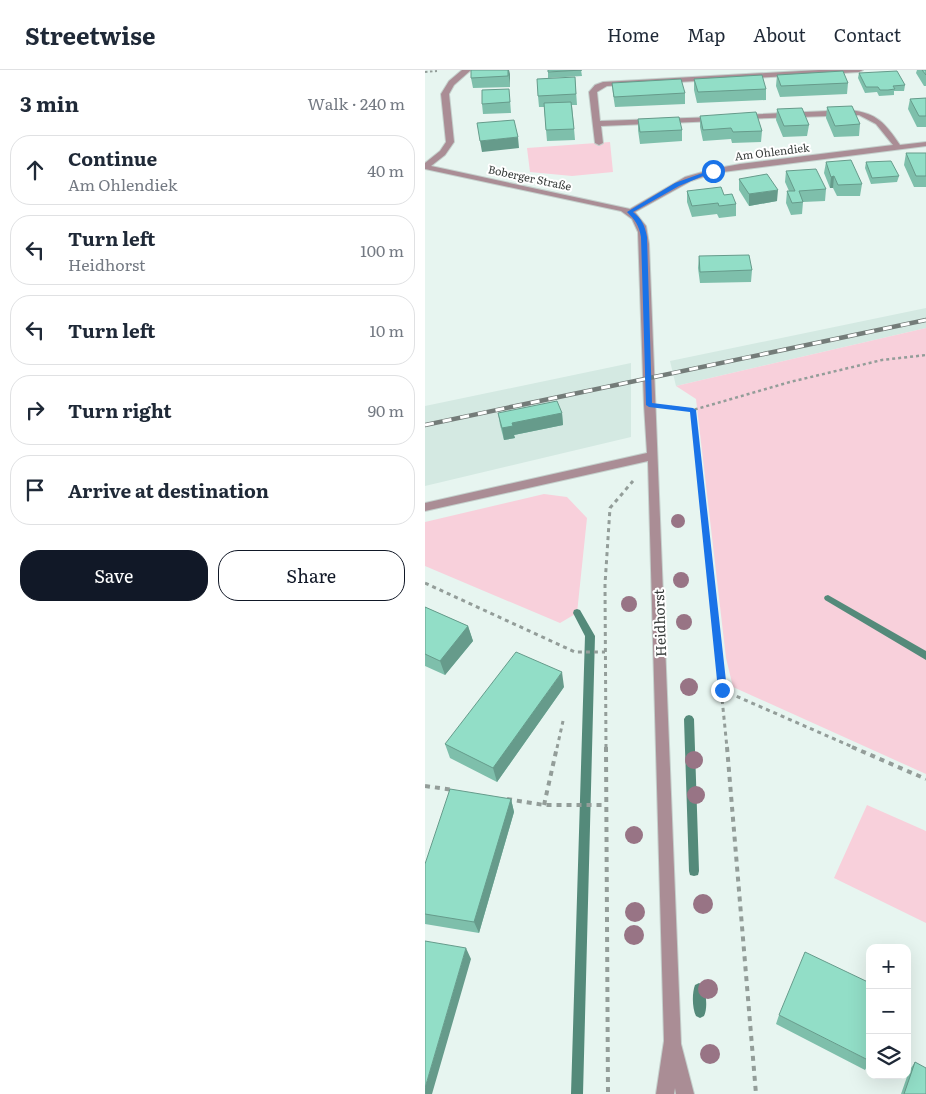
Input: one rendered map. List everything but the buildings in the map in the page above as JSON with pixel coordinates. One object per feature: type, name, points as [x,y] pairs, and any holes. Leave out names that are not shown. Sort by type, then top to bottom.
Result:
[{"type":"street","points":[[425,167],[443,152],[450,142],[451,134],[444,93],[451,81],[467,70]]},
{"type":"street","points":[[599,142],[593,92],[598,87],[611,83],[859,70]]},
{"type":"street","points":[[733,118],[850,112],[864,114],[879,121],[898,147]]},
{"type":"street","points":[[597,124],[723,118]]},
{"type":"street","name":"Am Ohlendiek","points":[[629,212],[677,184],[713,171],[740,166],[926,144]]},
{"type":"street","name":"Boberger Straße","points":[[425,167],[617,207],[629,212]]},
{"type":"street","name":"Heidhorst","points":[[629,212],[638,218],[643,227],[644,237],[649,405],[653,456],[673,1041],[665,1094]]},
{"type":"street","points":[[425,507],[653,456]]},
{"type":"street","name":"Heidhorst","points":[[673,1041],[685,1094]]},
{"type":"path","points":[[649,405],[693,410],[790,382],[883,360],[926,355]]},
{"type":"path","points":[[693,410],[722,690],[756,1094]]},
{"type":"path","points":[[608,1094],[605,584],[610,508],[653,456]]},
{"type":"path","points":[[425,582],[575,652],[605,652]]},
{"type":"path","points":[[722,690],[926,779]]},
{"type":"path","points":[[544,805],[563,721]]},
{"type":"path","points":[[425,786],[462,792]]},
{"type":"path","points":[[498,798],[544,805],[605,805]]},
{"type":"shaded area","points":[[610,142],[613,172],[572,176],[530,172],[527,148]]},
{"type":"shaded area","points":[[926,308],[926,328],[676,386],[670,361]]},
{"type":"shaded area","points":[[926,328],[926,774],[733,687],[726,658],[696,399],[676,386]]},
{"type":"shaded area","points":[[631,363],[631,437],[425,486],[425,406]]},
{"type":"shaded area","points":[[544,494],[567,497],[587,518],[577,613],[560,623],[425,566],[425,522]]},
{"type":"shaded area","points":[[867,805],[926,831],[926,923],[834,878]]},
{"type":"waterway","points":[[828,598],[926,656]]},
{"type":"waterway","points":[[577,613],[590,636],[577,1094]]},
{"type":"waterway","points":[[689,719],[694,871]]},
{"type":"waterway","points":[[699,989],[700,1012]]},
{"type":"railway","points":[[425,425],[926,320]]},
{"type":"route","points":[[713,171],[677,184],[629,212],[638,218],[643,227],[649,405],[693,410],[722,690]]}]
